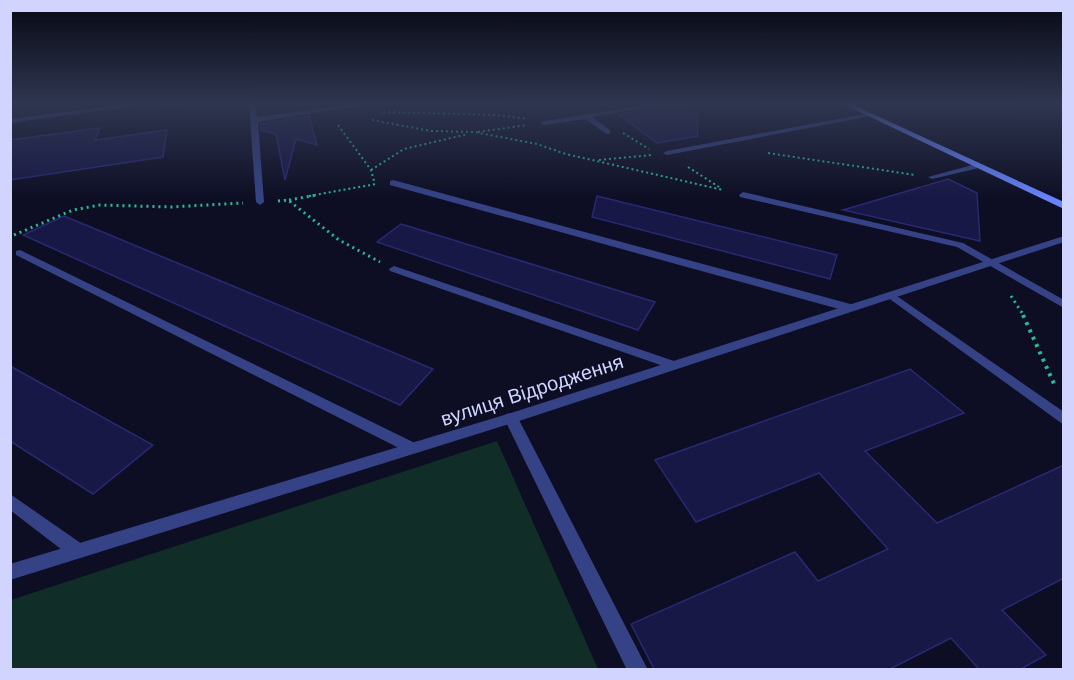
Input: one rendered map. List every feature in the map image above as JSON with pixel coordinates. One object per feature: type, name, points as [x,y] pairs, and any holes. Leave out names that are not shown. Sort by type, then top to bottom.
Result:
[{"type":"main road","points":[[912,136],[1064,206]]},
{"type":"street","points":[[255,136],[260,202]]},
{"type":"street","points":[[667,153],[759,136]]},
{"type":"street","points":[[932,177],[976,166]]},
{"type":"street","points":[[393,183],[850,308]]},
{"type":"street","points":[[743,195],[960,245],[1064,305]]},
{"type":"street","name":"вулиця Відродження","points":[[10,572],[511,418],[1064,239]]},
{"type":"street","points":[[20,253],[412,448]]},
{"type":"street","points":[[394,269],[673,365]]},
{"type":"street","points":[[891,295],[1064,420]]},
{"type":"street","points":[[511,418],[638,669]]},
{"type":"street","points":[[10,501],[76,550]]},
{"type":"path","points":[[346,136],[371,170],[375,185]]},
{"type":"path","points":[[371,170],[404,150],[459,136]]},
{"type":"path","points":[[494,136],[537,144],[593,160],[743,195]]},
{"type":"path","points":[[631,136],[650,150],[667,153],[723,190]]},
{"type":"path","points":[[760,151],[932,177]]},
{"type":"path","points":[[593,160],[667,153]]},
{"type":"path","points":[[10,237],[72,210],[100,205],[171,207],[288,200],[393,183]]},
{"type":"path","points":[[288,200],[339,240],[394,269]]},
{"type":"path","points":[[990,262],[1024,316],[1059,395]]},
{"type":"green space","points":[[497,441],[598,669],[11,669],[11,600]]},
{"type":"building","points":[[42,136],[97,136],[95,140],[126,136],[166,136],[163,157],[10,180],[10,140]]},
{"type":"building","points":[[276,136],[314,136],[317,145],[296,139],[285,180]]},
{"type":"building","points":[[647,136],[698,136],[698,136],[657,143]]},
{"type":"building","points":[[948,179],[977,193],[980,241],[843,210]]},
{"type":"building","points":[[597,196],[837,255],[830,279],[592,217]]},
{"type":"building","points":[[64,216],[433,369],[400,405],[23,235]]},
{"type":"building","points":[[401,224],[655,302],[638,330],[377,242]]},
{"type":"building","points":[[10,366],[153,445],[93,494],[10,441]]},
{"type":"building","points":[[910,369],[964,413],[865,451],[937,523],[1064,465],[1064,578],[1002,610],[1046,655],[1021,669],[979,669],[951,638],[890,669],[654,669],[631,624],[795,552],[818,581],[888,549],[819,473],[696,522],[655,460]]}]
